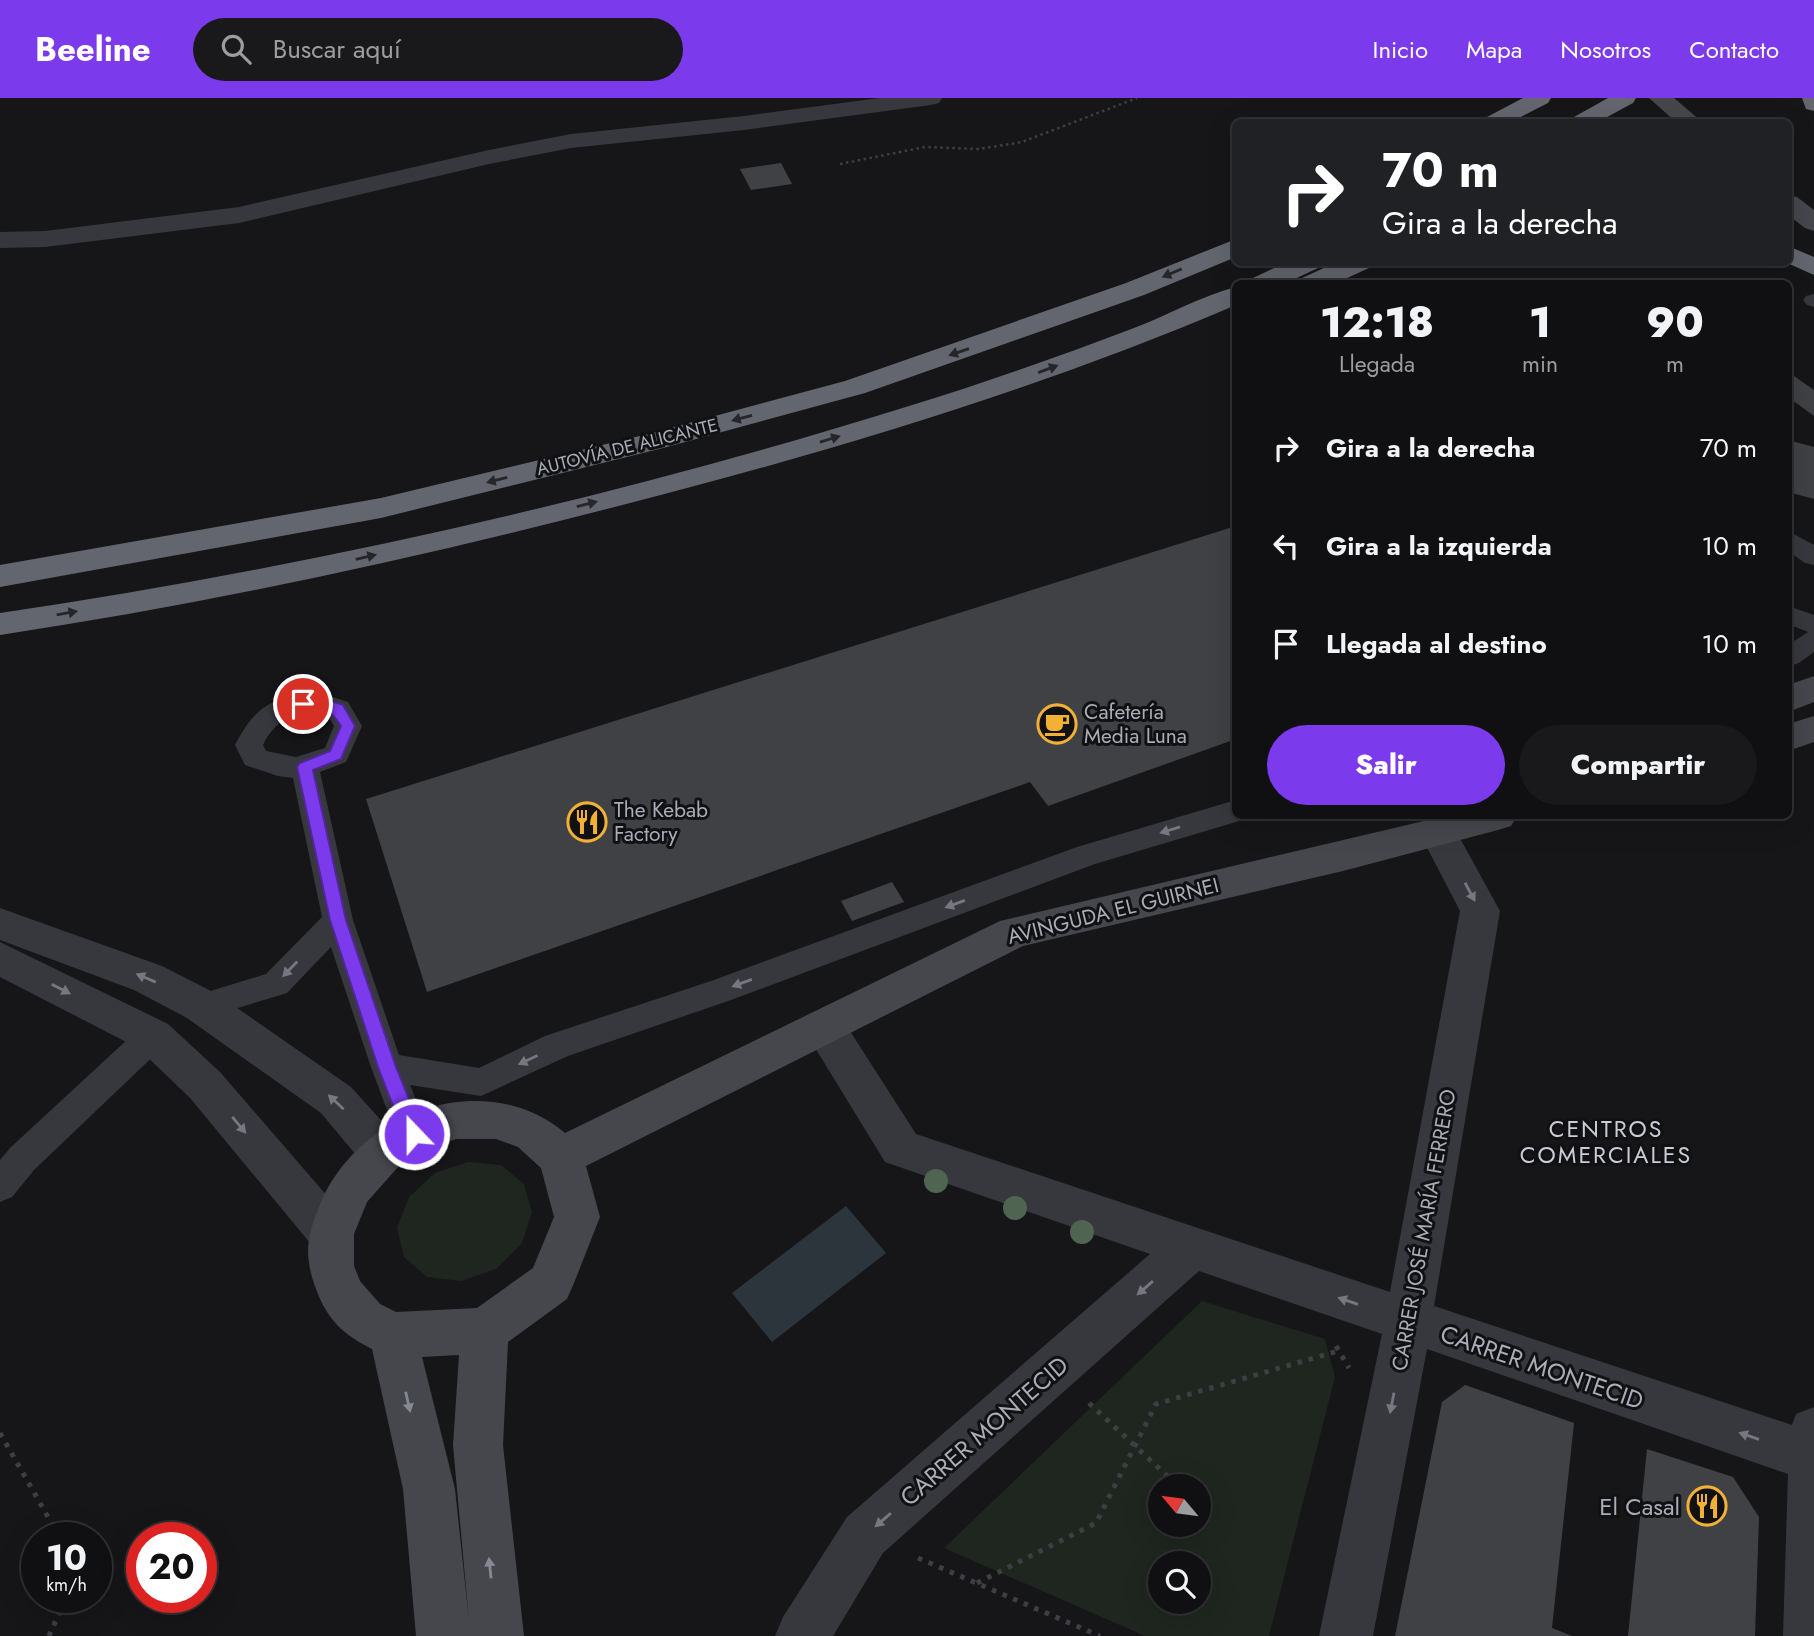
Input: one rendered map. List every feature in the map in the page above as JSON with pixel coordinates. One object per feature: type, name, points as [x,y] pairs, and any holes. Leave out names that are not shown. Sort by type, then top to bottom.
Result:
[{"type":"highway","points":[[1501,119],[1540,98]]},
{"type":"highway","points":[[1813,98],[1814,104]]},
{"type":"highway","points":[[1587,119],[1622,100]]},
{"type":"highway","name":"AUTOVÍA DE ALICANTE","points":[[0,576],[380,508],[656,442],[880,379],[1135,289],[1232,249]]},
{"type":"highway","points":[[1792,256],[1814,267]]},
{"type":"highway","points":[[1271,280],[1300,266]]},
{"type":"highway","points":[[1320,280],[1351,266]]},
{"type":"highway","points":[[0,624],[299,572],[750,463],[984,393],[1167,325],[1232,297]]},
{"type":"highway","points":[[1167,325],[1232,314]]},
{"type":"street","points":[[0,240],[45,239],[239,215],[489,157],[571,141],[744,123],[931,98]]},
{"type":"street","points":[[1660,98],[1686,119]]},
{"type":"street","points":[[1792,205],[1814,223]]},
{"type":"street","points":[[1792,698],[1814,688]]},
{"type":"street","points":[[1792,737],[1814,729]]},
{"type":"street","name":"AVINGUDA EL GUIRNEI","points":[[561,1157],[1014,932],[1487,819]]},
{"type":"street","name":"CARRER JOSÉ MARÍA FERRERO","points":[[1346,1636],[1408,1321],[1480,911],[1438,832]]},
{"type":"street","points":[[0,924],[148,978],[202,1006],[398,1143]]},
{"type":"street","points":[[0,958],[153,1036],[205,1085],[331,1234]]},
{"type":"street","name":"CARRER MONTECID","points":[[824,1026],[901,1148],[1814,1458]]},
{"type":"street","points":[[456,1120],[496,1120],[533,1133],[561,1157],[577,1217],[550,1283],[485,1331],[393,1335],[363,1320],[342,1295],[331,1266],[331,1234],[349,1190],[398,1143],[456,1120]]},
{"type":"street","name":"CARRER MONTECID","points":[[802,1636],[865,1535],[1192,1247]]},
{"type":"street","points":[[485,1331],[478,1445],[497,1636]]},
{"type":"street","points":[[393,1335],[429,1489],[443,1636]]},
{"type":"street","points":[[1810,1636],[1814,1430]]},
{"type":"lane","points":[[1792,542],[1814,557]]},
{"type":"lane","points":[[1792,616],[1814,625]]},
{"type":"lane","points":[[1798,655],[1814,639]]},
{"type":"lane","points":[[305,767],[338,920],[387,1067],[398,1143]]},
{"type":"lane","points":[[456,1120],[481,1082],[557,1046],[720,991],[1087,855],[1232,812]]},
{"type":"lane","points":[[202,1006],[276,984],[338,920]]},
{"type":"lane","points":[[0,1186],[22,1159],[153,1036]]},
{"type":"lane","points":[[387,1067],[481,1082]]},
{"type":"path","points":[[839,164],[925,147],[979,149],[1021,142],[1137,98]]},
{"type":"path","points":[[1333,1342],[1351,1370]]},
{"type":"path","points":[[977,1583],[1097,1523],[1156,1404],[1338,1351]]},
{"type":"path","points":[[1083,1398],[1165,1474]]},
{"type":"path","points":[[0,1433],[51,1522]]},
{"type":"path","points":[[924,1547],[914,1556],[1100,1636]]},
{"type":"path","points":[[49,1636],[59,1613]]},
{"type":"shaded area","points":[[468,1162],[501,1165],[524,1184],[532,1212],[522,1243],[496,1269],[461,1281],[427,1277],[404,1257],[397,1228],[409,1197],[435,1173]]},
{"type":"shaded area","points":[[846,1206],[886,1253],[772,1342],[732,1293]]},
{"type":"shaded area","points":[[1202,1301],[1325,1339],[1335,1377],[1269,1636],[1145,1636],[944,1548]]},
{"type":"building","points":[[781,163],[792,184],[751,190],[740,169]]},
{"type":"building","points":[[1792,375],[1814,390],[1814,416],[1795,402],[1792,403]]},
{"type":"building","points":[[1792,441],[1814,447],[1814,499],[1792,493]]},
{"type":"building","points":[[1232,527],[1232,740],[1048,806],[1030,782],[427,992],[366,799]]},
{"type":"building","points":[[892,882],[904,902],[852,921],[841,901]]},
{"type":"building","points":[[1465,1385],[1574,1423],[1552,1628],[1572,1636],[1395,1636],[1442,1402]]},
{"type":"building","points":[[1647,1449],[1733,1477],[1759,1517],[1755,1636],[1628,1636]]},
{"type":"place","name":"Cafetería Media Luna","points":[[1057,724]]},
{"type":"place","name":"The Kebab Factory","points":[[587,822]]},
{"type":"place","name":"El Casal","points":[[1707,1506]]},
{"type":"district","name":"CENTROS COMERCIALES","points":[[1606,1142]]},
{"type":"route","points":[[303,704],[320,702],[338,709],[348,726],[335,755],[305,767],[338,920],[387,1067],[414,1134]]}]
